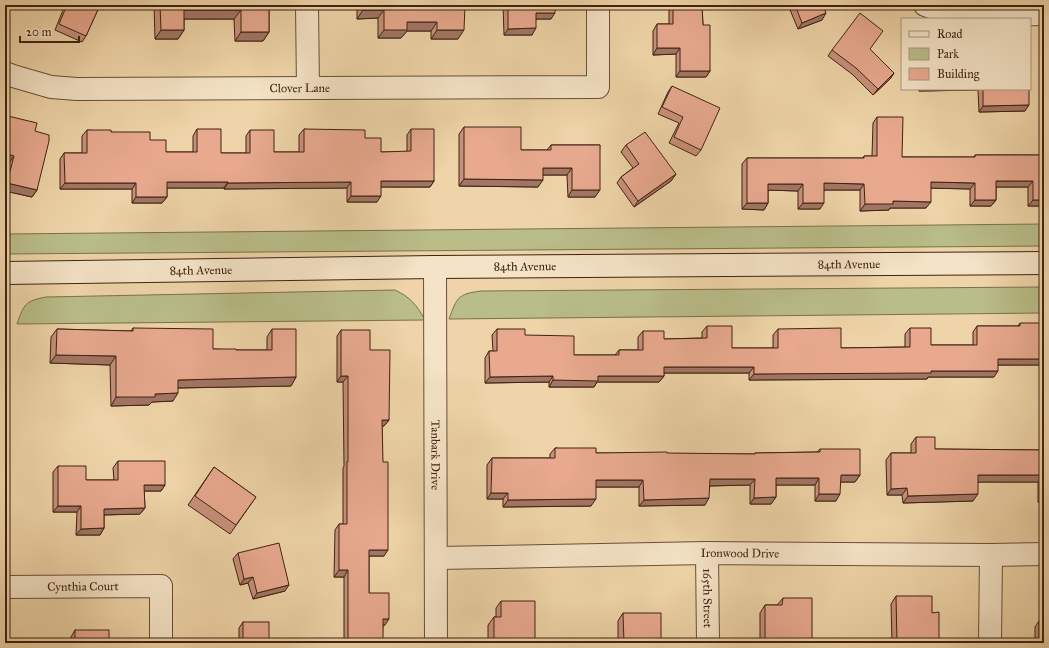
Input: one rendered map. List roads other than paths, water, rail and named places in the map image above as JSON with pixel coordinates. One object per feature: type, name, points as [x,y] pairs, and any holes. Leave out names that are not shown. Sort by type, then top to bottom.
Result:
[{"type":"street","points":[[307,5],[308,88]]},
{"type":"street","name":"Clover Lane","points":[[5,73],[51,87],[77,89],[598,87],[598,5]]},
{"type":"street","points":[[925,5],[935,9],[956,13],[1044,14]]},
{"type":"street","name":"84th Avenue","points":[[5,273],[435,267],[1044,263]]},
{"type":"street","name":"Tanbark Drive","points":[[435,267],[436,643]]},
{"type":"street","name":"Ironwood Drive","points":[[436,558],[707,553],[1044,554]]},
{"type":"street","name":"165th Street","points":[[707,553],[708,643]]},
{"type":"street","points":[[990,643],[991,555]]},
{"type":"street","name":"Cynthia Court","points":[[5,587],[161,586],[161,643]]}]
